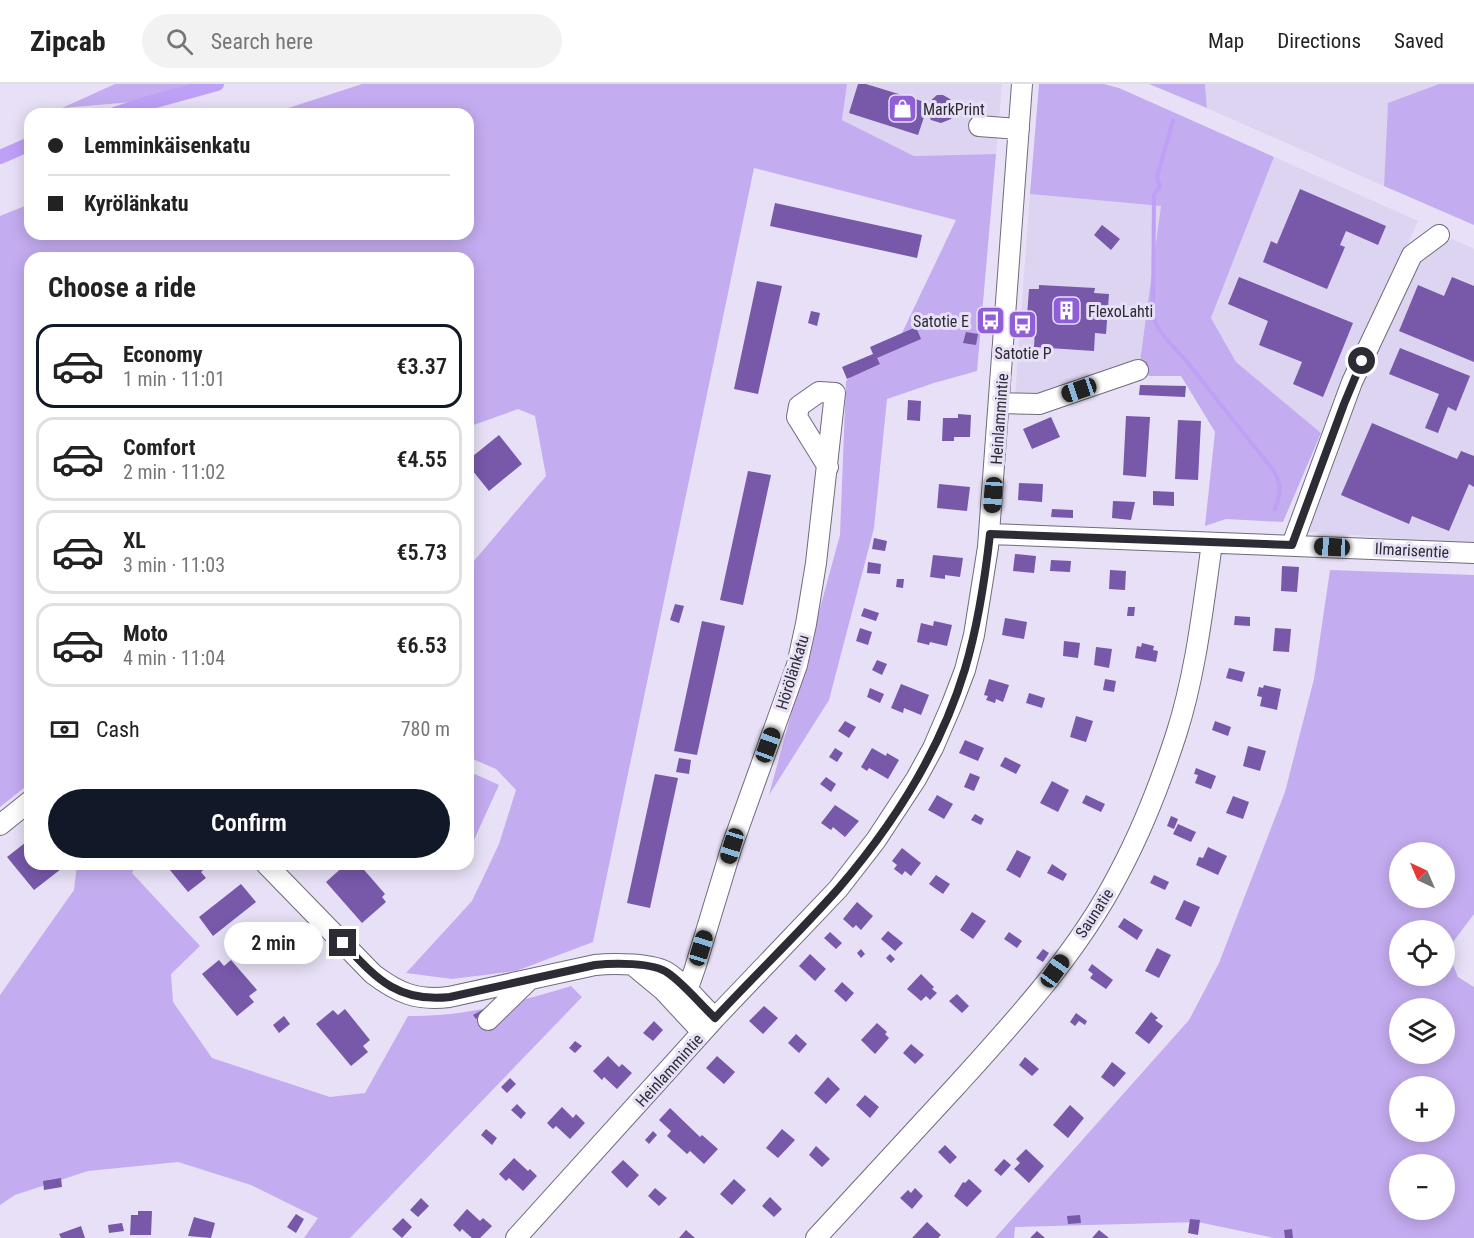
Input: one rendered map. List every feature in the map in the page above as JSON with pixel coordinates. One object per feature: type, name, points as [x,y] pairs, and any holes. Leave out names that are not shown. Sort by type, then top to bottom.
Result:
[{"type":"street","name":"Heinlammintie","points":[[516,1238],[709,1025],[838,889],[876,840],[916,779],[933,748],[965,670],[980,604],[990,534],[1022,84]]},
{"type":"street","points":[[979,126],[1019,129]]},
{"type":"street","points":[[1292,545],[1352,382],[1412,255],[1439,235]]},
{"type":"street","points":[[1000,403],[1039,404],[1138,370]]},
{"type":"street","name":"Hörölänkatu","points":[[682,998],[732,846],[796,665],[811,594],[828,467]]},
{"type":"street","name":"Ilmarisentie","points":[[990,534],[1474,553]]},
{"type":"street","name":"Saunatie","points":[[816,1238],[1012,1025],[1055,971],[1119,873],[1150,804],[1177,734],[1194,661],[1212,543]]},
{"type":"street","points":[[0,825],[24,806]]},
{"type":"street","points":[[273,870],[373,974],[392,989],[436,999],[474,993],[595,965],[632,964],[666,971],[682,998],[709,1025]]},
{"type":"street","points":[[488,1020],[529,980]]},
{"type":"shaded area","points":[[115,84],[191,84],[133,102],[62,108]]},
{"type":"shaded area","points":[[362,84],[847,84],[842,120],[914,156],[996,154],[977,371],[887,399],[874,528],[829,700],[769,795],[840,535],[846,381],[902,333],[956,220],[754,168],[593,942],[516,971],[452,979],[406,973],[472,901],[499,844],[516,790],[496,769],[474,760],[474,561],[546,476],[535,416],[518,409],[474,425],[474,252],[24,252],[24,788],[0,807],[0,216],[24,206],[24,240],[474,240],[474,108],[288,108]]},
{"type":"shaded area","points":[[847,84],[1002,84],[996,154],[914,156],[842,120]]},
{"type":"shaded area","points":[[1039,84],[1104,84],[1119,88],[1274,157],[1211,318],[1236,362],[1321,433],[1283,522],[1226,519],[1205,526],[1215,432],[1181,376],[1149,376],[1140,362],[1161,206],[1030,194]]},
{"type":"shaded area","points":[[1149,84],[1205,84],[1207,108]]},
{"type":"shaded area","points":[[1205,84],[1439,84],[1388,103],[1384,186],[1207,108]]},
{"type":"shaded area","points":[[1439,84],[1474,84],[1474,225],[1384,186],[1388,103]]},
{"type":"shaded area","points":[[1274,157],[1418,221],[1321,433],[1236,362],[1211,319]]},
{"type":"shaded area","points":[[1030,194],[1161,206],[1140,362],[1037,398],[1015,397]]},
{"type":"shaded area","points":[[1452,239],[1474,249],[1474,544],[1302,531],[1363,379],[1417,262]]},
{"type":"shaded area","points":[[1330,570],[1474,575],[1474,914],[1455,939],[1455,920],[1389,920],[1389,986],[1455,986],[1455,970],[1458,977],[1474,987],[1474,1238],[1274,1238],[1198,1222],[1015,1227],[1014,1238],[995,1238],[1189,1020],[1219,963],[1285,792],[1314,679]]},
{"type":"shaded area","points":[[474,774],[499,785],[474,840]]},
{"type":"shaded area","points":[[76,870],[133,870],[132,873],[200,946],[171,974],[173,1002],[212,1058],[330,1097],[365,1093],[408,1016],[470,1011],[511,1003],[571,986],[582,997],[350,1238],[304,1238],[318,1218],[251,1185],[178,1162],[88,1171],[15,1195],[0,1205],[0,995],[74,890]]},
{"type":"building","name":"MarkPrint","points":[[858,84],[866,84],[928,103],[937,95],[943,95],[953,103],[951,119],[941,123],[931,120],[926,111],[918,135],[849,113]]},
{"type":"building","points":[[1300,189],[1386,226],[1378,245],[1346,231],[1340,245],[1345,247],[1327,289],[1263,262],[1271,241],[1277,244]]},
{"type":"building","points":[[775,203],[922,235],[917,258],[770,226]]},
{"type":"building","points":[[1102,225],[1120,239],[1111,250],[1094,235]]},
{"type":"building","points":[[1239,277],[1353,323],[1323,397],[1293,384],[1302,362],[1259,345],[1268,321],[1228,304]]},
{"type":"building","points":[[1452,277],[1474,286],[1474,362],[1399,331],[1418,285],[1444,296]]},
{"type":"building","points":[[757,281],[782,286],[758,394],[734,389]]},
{"type":"building","name":"FlexoLahti","points":[[1039,285],[1095,288],[1094,293],[1109,294],[1106,334],[1095,333],[1094,351],[1034,347],[1035,329],[1026,329],[1029,289],[1039,289]]},
{"type":"building","points":[[811,311],[820,313],[817,326],[808,323]]},
{"type":"building","points":[[916,327],[921,339],[877,358],[880,364],[847,379],[842,367],[873,354],[870,347]]},
{"type":"building","points":[[966,332],[978,334],[976,345],[963,343]]},
{"type":"building","points":[[1400,348],[1470,376],[1456,411],[1448,407],[1438,433],[1425,428],[1439,394],[1389,374]]},
{"type":"building","points":[[1140,385],[1186,386],[1185,397],[1139,395]]},
{"type":"building","points":[[908,400],[921,401],[920,421],[907,420]]},
{"type":"building","points":[[958,414],[971,415],[970,437],[954,437],[954,441],[942,441],[943,418],[958,418]]},
{"type":"building","points":[[1126,416],[1150,417],[1146,477],[1123,475]]},
{"type":"building","points":[[1051,417],[1060,437],[1032,449],[1023,429]]},
{"type":"building","points":[[1178,420],[1201,421],[1198,480],[1175,479]]},
{"type":"building","points":[[1372,423],[1457,459],[1461,451],[1474,456],[1474,487],[1469,484],[1449,531],[1412,516],[1409,524],[1341,495]]},
{"type":"building","points":[[499,435],[522,464],[489,491],[474,472],[474,455]]},
{"type":"building","points":[[748,471],[771,475],[743,605],[720,600]]},
{"type":"building","points":[[1019,483],[1043,484],[1042,502],[1018,500]]},
{"type":"building","points":[[939,484],[970,487],[967,511],[937,508]]},
{"type":"building","points":[[1153,491],[1174,492],[1174,506],[1153,505]]},
{"type":"building","points":[[1113,501],[1135,502],[1131,520],[1112,518]]},
{"type":"building","points":[[1052,509],[1073,510],[1073,518],[1051,517]]},
{"type":"building","points":[[874,538],[887,541],[885,551],[872,549]]},
{"type":"building","points":[[1015,554],[1036,556],[1034,573],[1013,571]]},
{"type":"building","points":[[933,555],[963,558],[960,577],[945,575],[945,579],[930,577]]},
{"type":"building","points":[[1051,560],[1071,561],[1070,572],[1050,571]]},
{"type":"building","points":[[868,562],[881,564],[880,574],[867,573]]},
{"type":"building","points":[[1282,566],[1299,567],[1297,592],[1281,591]]},
{"type":"building","points":[[1110,570],[1126,571],[1125,590],[1109,589]]},
{"type":"building","points":[[897,579],[904,579],[903,588],[896,587]]},
{"type":"building","points":[[675,604],[684,606],[679,623],[670,620]]},
{"type":"building","points":[[1128,607],[1135,607],[1134,616],[1127,616]]},
{"type":"building","points":[[864,608],[879,613],[876,621],[861,616]]},
{"type":"building","points":[[1235,616],[1250,617],[1250,626],[1234,625]]},
{"type":"building","points":[[1005,618],[1027,622],[1024,639],[1002,635]]},
{"type":"building","points":[[702,621],[725,626],[697,755],[674,751]]},
{"type":"building","points":[[934,621],[952,625],[947,646],[917,642],[921,623],[933,626]]},
{"type":"building","points":[[860,628],[872,632],[868,645],[856,641]]},
{"type":"building","points":[[1275,628],[1291,629],[1289,652],[1273,651]]},
{"type":"building","points":[[1064,641],[1080,643],[1078,658],[1063,656]]},
{"type":"building","points":[[1142,643],[1154,646],[1153,650],[1158,651],[1156,662],[1135,658],[1137,646],[1141,647]]},
{"type":"building","points":[[1096,647],[1112,649],[1109,668],[1094,665]]},
{"type":"building","points":[[877,660],[887,664],[882,675],[872,670]]},
{"type":"building","points":[[1229,668],[1245,672],[1242,682],[1226,678]]},
{"type":"building","points":[[989,679],[1009,685],[1003,702],[996,699],[995,703],[986,700],[988,696],[984,695]]},
{"type":"building","points":[[1105,679],[1116,681],[1114,692],[1103,690]]},
{"type":"building","points":[[901,684],[929,695],[921,715],[904,708],[903,713],[891,708]]},
{"type":"building","points":[[1264,685],[1281,689],[1277,710],[1260,706],[1262,697],[1257,696],[1259,687],[1263,688]]},
{"type":"building","points":[[870,688],[884,694],[880,703],[867,697]]},
{"type":"building","points":[[1029,693],[1045,698],[1042,708],[1026,703]]},
{"type":"building","points":[[1076,716],[1093,721],[1086,742],[1070,737]]},
{"type":"building","points":[[845,721],[856,727],[849,738],[838,731]]},
{"type":"building","points":[[1215,721],[1231,727],[1228,736],[1212,730]]},
{"type":"building","points":[[965,740],[984,748],[978,761],[959,753]]},
{"type":"building","points":[[1248,746],[1266,751],[1260,771],[1243,766]]},
{"type":"building","points":[[835,748],[843,753],[837,762],[829,757]]},
{"type":"building","points":[[872,748],[899,760],[888,779],[869,768],[867,771],[861,767]]},
{"type":"building","points":[[1005,757],[1021,765],[1016,774],[1000,766]]},
{"type":"building","points":[[679,758],[691,760],[689,774],[676,772]]},
{"type":"building","points":[[1196,768],[1216,776],[1211,789],[1195,783],[1198,775],[1194,774]]},
{"type":"building","points":[[970,773],[980,777],[974,791],[964,787]]},
{"type":"building","points":[[655,774],[678,778],[650,908],[627,903]]},
{"type":"building","points":[[826,777],[836,784],[831,792],[820,784]]},
{"type":"building","points":[[1052,781],[1069,790],[1058,812],[1040,803]]},
{"type":"building","points":[[937,795],[953,804],[944,819],[928,810]]},
{"type":"building","points":[[1086,795],[1105,804],[1101,812],[1082,803]]},
{"type":"building","points":[[1233,796],[1249,802],[1243,819],[1226,813]]},
{"type":"building","points":[[835,805],[859,821],[845,837],[833,827],[831,830],[821,823]]},
{"type":"building","points":[[975,814],[984,819],[981,825],[971,820]]},
{"type":"building","points":[[1171,816],[1178,819],[1174,829],[1167,826]]},
{"type":"building","points":[[1178,824],[1196,832],[1191,842],[1173,834]]},
{"type":"building","points":[[24,844],[24,870],[60,870],[34,890],[7,857]]},
{"type":"building","points":[[1208,847],[1227,856],[1218,875],[1196,865],[1199,857],[1203,858]]},
{"type":"building","points":[[902,848],[921,863],[911,876],[905,871],[902,875],[894,869],[897,865],[892,861]]},
{"type":"building","points":[[1017,850],[1031,857],[1020,878],[1006,870]]},
{"type":"building","points":[[1052,864],[1067,874],[1063,881],[1047,873]]},
{"type":"building","points":[[170,870],[203,870],[201,872],[206,878],[188,892]]},
{"type":"building","points":[[339,870],[364,870],[385,894],[382,897],[386,902],[362,923],[326,882]]},
{"type":"building","points":[[936,875],[950,884],[943,894],[929,884]]},
{"type":"building","points":[[1154,875],[1169,882],[1165,890],[1150,883]]},
{"type":"building","points":[[241,884],[256,902],[213,936],[199,917]]},
{"type":"building","points":[[1184,900],[1200,907],[1191,927],[1175,919]]},
{"type":"building","points":[[857,902],[873,916],[861,930],[856,925],[853,928],[843,919]]},
{"type":"building","points":[[972,912],[986,921],[973,939],[960,930]]},
{"type":"building","points":[[1124,918],[1143,930],[1137,940],[1118,927]]},
{"type":"building","points":[[888,931],[903,943],[895,951],[881,939]]},
{"type":"building","points":[[830,932],[842,943],[836,949],[824,938]]},
{"type":"building","points":[[1009,932],[1022,941],[1017,948],[1004,939]]},
{"type":"building","points":[[1157,948],[1171,955],[1159,978],[1145,971]]},
{"type":"building","points":[[861,949],[865,954],[861,958],[857,953]]},
{"type":"building","points":[[1043,949],[1049,953],[1043,962],[1036,958]]},
{"type":"building","points":[[810,954],[826,969],[815,981],[799,966]]},
{"type":"building","points":[[890,954],[895,959],[891,963],[886,958]]},
{"type":"building","points":[[219,960],[224,966],[231,960],[257,990],[249,996],[254,1002],[237,1016],[202,974]]},
{"type":"building","points":[[1092,964],[1113,980],[1106,989],[1090,978],[1093,974],[1088,970]]},
{"type":"building","points":[[921,974],[937,993],[930,1000],[926,996],[921,1001],[907,989]]},
{"type":"building","points":[[842,982],[854,993],[846,1002],[834,991]]},
{"type":"building","points":[[957,994],[969,1006],[962,1013],[949,1001]]},
{"type":"building","points":[[764,1006],[778,1018],[763,1034],[749,1021]]},
{"type":"building","points":[[345,1009],[370,1040],[363,1046],[368,1052],[351,1066],[316,1024],[333,1010],[338,1015]]},
{"type":"building","points":[[484,1009],[487,1014],[476,1019],[473,1015]]},
{"type":"building","points":[[1151,1012],[1158,1018],[1155,1020],[1163,1026],[1149,1044],[1135,1033]]},
{"type":"building","points":[[1076,1013],[1087,1021],[1085,1025],[1079,1021],[1075,1026],[1070,1022]]},
{"type":"building","points":[[284,1016],[290,1024],[279,1033],[273,1025]]},
{"type":"building","points":[[654,1021],[663,1030],[653,1041],[643,1033]]},
{"type":"building","points":[[877,1023],[887,1032],[885,1034],[889,1038],[875,1054],[861,1040]]},
{"type":"building","points":[[796,1034],[807,1044],[799,1053],[788,1043]]},
{"type":"building","points":[[575,1041],[582,1046],[575,1053],[569,1048]]},
{"type":"building","points":[[911,1044],[924,1055],[915,1064],[903,1053]]},
{"type":"building","points":[[608,1056],[619,1067],[622,1064],[632,1073],[617,1089],[593,1071]]},
{"type":"building","points":[[717,1056],[735,1072],[724,1084],[706,1068]]},
{"type":"building","points":[[1025,1057],[1039,1069],[1032,1076],[1019,1065]]},
{"type":"building","points":[[1112,1062],[1126,1073],[1114,1087],[1101,1077]]},
{"type":"building","points":[[828,1077],[840,1089],[826,1104],[814,1093]]},
{"type":"building","points":[[510,1078],[516,1084],[507,1093],[501,1087]]},
{"type":"building","points":[[865,1095],[879,1107],[870,1118],[856,1105]]},
{"type":"building","points":[[517,1104],[526,1113],[521,1119],[511,1110]]},
{"type":"building","points":[[1070,1105],[1084,1118],[1068,1138],[1053,1125]]},
{"type":"building","points":[[562,1107],[573,1118],[576,1114],[585,1123],[570,1139],[556,1126],[553,1129],[547,1123]]},
{"type":"building","points":[[670,1108],[700,1137],[702,1135],[718,1149],[704,1164],[690,1151],[687,1154],[667,1136],[671,1131],[659,1120]]},
{"type":"building","points":[[486,1129],[497,1138],[492,1145],[481,1135]]},
{"type":"building","points":[[782,1129],[795,1140],[778,1158],[766,1148]]},
{"type":"building","points":[[653,1131],[657,1135],[649,1144],[645,1140]]},
{"type":"building","points":[[945,1145],[957,1157],[950,1164],[938,1152]]},
{"type":"building","points":[[816,1146],[830,1159],[822,1167],[809,1155]]},
{"type":"building","points":[[1026,1149],[1044,1166],[1029,1183],[1014,1169],[1020,1163],[1016,1159]]},
{"type":"building","points":[[514,1158],[537,1176],[523,1191],[509,1178],[506,1181],[499,1174]]},
{"type":"building","points":[[1004,1159],[1011,1165],[1001,1176],[994,1170]]},
{"type":"building","points":[[623,1160],[639,1175],[627,1188],[611,1172]]},
{"type":"building","points":[[61,1178],[62,1187],[44,1190],[43,1181]]},
{"type":"building","points":[[734,1179],[746,1190],[732,1205],[720,1194]]},
{"type":"building","points":[[969,1179],[982,1191],[967,1207],[954,1196],[963,1182]]},
{"type":"building","points":[[655,1188],[667,1198],[659,1206],[648,1196]]},
{"type":"building","points":[[915,1188],[923,1196],[912,1209],[900,1198],[908,1190],[911,1193]]},
{"type":"building","points":[[770,1197],[782,1209],[774,1217],[762,1206]]},
{"type":"building","points":[[421,1198],[429,1206],[418,1217],[410,1210]]},
{"type":"building","points":[[467,1209],[480,1221],[483,1218],[492,1226],[480,1238],[472,1238],[462,1229],[460,1232],[453,1225]]},
{"type":"building","points":[[138,1211],[152,1211],[151,1235],[130,1235],[131,1215],[138,1215]]},
{"type":"building","points":[[296,1214],[304,1219],[296,1233],[287,1227]]},
{"type":"building","points":[[1080,1215],[1081,1223],[1068,1224],[1067,1216]]},
{"type":"building","points":[[194,1217],[215,1223],[211,1238],[188,1236]]},
{"type":"building","points":[[403,1218],[412,1227],[402,1238],[392,1229]]},
{"type":"building","points":[[1190,1219],[1200,1220],[1198,1235],[1188,1233]]},
{"type":"building","points":[[927,1222],[941,1235],[938,1238],[912,1238]]},
{"type":"building","points":[[122,1223],[124,1231],[109,1233],[108,1225]]},
{"type":"building","points":[[81,1226],[85,1238],[61,1238],[59,1234]]},
{"type":"building","points":[[1292,1229],[1293,1238],[1285,1238],[1284,1230]]},
{"type":"building","points":[[686,1230],[695,1238],[679,1238]]},
{"type":"building","points":[[1099,1230],[1109,1238],[1092,1238]]},
{"type":"building","points":[[1037,1231],[1045,1238],[1030,1238]]},
{"type":"waterway","points":[[133,108],[217,84]]},
{"type":"waterway","points":[[1173,121],[1157,177],[1160,186],[1154,195],[1153,315],[1163,335],[1274,471],[1280,490],[1275,509]]},
{"type":"waterway","points":[[0,157],[24,147]]},
{"type":"place","name":"MarkPrint","points":[[902,109]]},
{"type":"place","name":"FlexoLahti","points":[[1067,311]]},
{"type":"place","name":"Satotie E","points":[[990,321]]},
{"type":"place","name":"Satotie P","points":[[1023,325]]},
{"type":"route","points":[[343,943],[373,974],[392,989],[420,997],[436,999],[450,997],[595,965],[628,963],[666,971],[715,1018],[838,889],[876,840],[916,779],[933,748],[965,670],[980,604],[990,534],[1292,545],[1352,382],[1362,361]]}]
